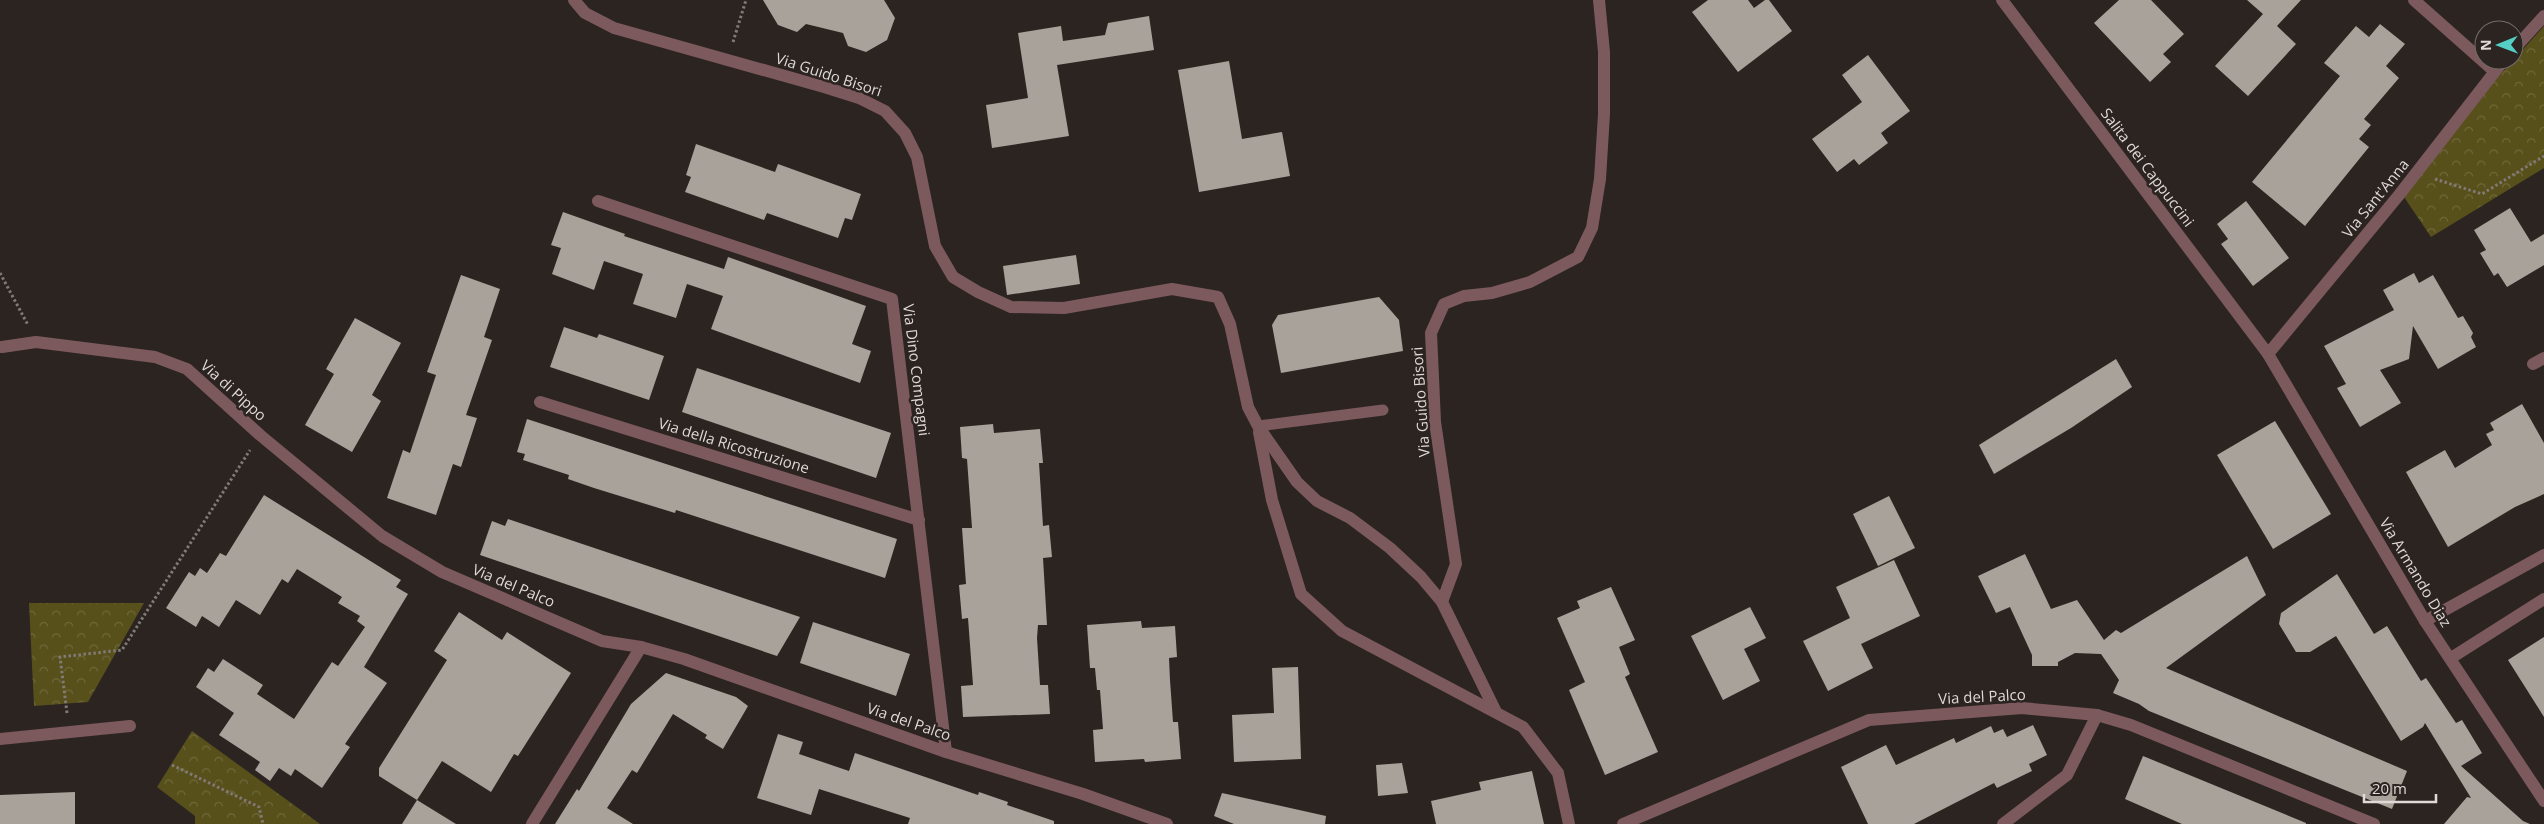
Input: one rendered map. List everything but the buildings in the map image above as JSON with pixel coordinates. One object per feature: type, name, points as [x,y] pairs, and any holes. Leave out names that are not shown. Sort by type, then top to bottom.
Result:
[{"type":"street","name":"Via Guido Bisori","points":[[574,0],[585,13],[614,28],[824,87],[859,98],[886,111],[905,133],[917,157],[935,246],[954,277],[978,292],[1011,307],[1064,308],[1172,289],[1218,297],[1230,324],[1248,407],[1258,426],[1297,482],[1317,502],[1350,518],[1390,548],[1421,578],[1442,602],[1496,712]]},
{"type":"street","name":"Via Guido Bisori","points":[[1442,602],[1456,564],[1435,422],[1431,332],[1444,304],[1464,296],[1492,293],[1530,282],[1578,257],[1592,228],[1600,179],[1604,114],[1604,52],[1599,0]]},
{"type":"street","name":"Salita dei Cappuccini","points":[[2002,0],[2268,354]]},
{"type":"street","points":[[2414,0],[2494,71]]},
{"type":"street","points":[[2524,38],[2544,16]]},
{"type":"street","name":"Via Sant'Anna","points":[[2268,354],[2399,196],[2494,71]]},
{"type":"street","name":"Via Dino Compagni","points":[[598,201],[892,299],[946,752]]},
{"type":"street","name":"Via di Pippo","points":[[1,347],[36,342],[155,356],[187,369],[260,435],[382,536]]},
{"type":"street","name":"Via Armando Diaz","points":[[2268,354],[2425,621],[2544,801]]},
{"type":"street","name":"Via della Ricostruzione","points":[[540,402],[919,520]]},
{"type":"street","name":"Via Guido Bisori","points":[[1258,426],[1272,500],[1302,594],[1342,632],[1418,670],[1463,697],[1523,727],[1558,773],[1569,824]]},
{"type":"street","name":"Via del Palco","points":[[382,536],[451,576],[602,641],[640,647],[684,659],[946,752],[1083,794],[1168,824]]},
{"type":"street","points":[[2425,621],[2544,555]]},
{"type":"street","points":[[2451,658],[2544,599]]},
{"type":"street","points":[[532,824],[640,647]]},
{"type":"street","name":"Via del Palco","points":[[1623,824],[1868,720],[2022,708],[2097,715],[2131,725],[2374,824]]},
{"type":"street","points":[[2003,824],[2067,775],[2097,715]]},
{"type":"street","points":[[0,739],[130,726]]},
{"type":"lane","points":[[1258,426],[1383,410]]},
{"type":"path","points":[[728,60],[746,0]]},
{"type":"path","points":[[2436,181],[2482,194],[2544,156]]},
{"type":"path","points":[[0,273],[36,342]]},
{"type":"path","points":[[69,732],[60,657],[122,650],[260,435]]},
{"type":"path","points":[[172,765],[259,807],[263,824]]},
{"type":"green space","points":[[2544,26],[2544,168],[2431,237],[2404,197],[2504,70],[2524,70],[2524,48]]},
{"type":"green space","points":[[29,603],[144,603],[88,702],[34,706]]},
{"type":"green space","points":[[192,731],[320,824],[195,824],[195,816],[157,787]]}]
